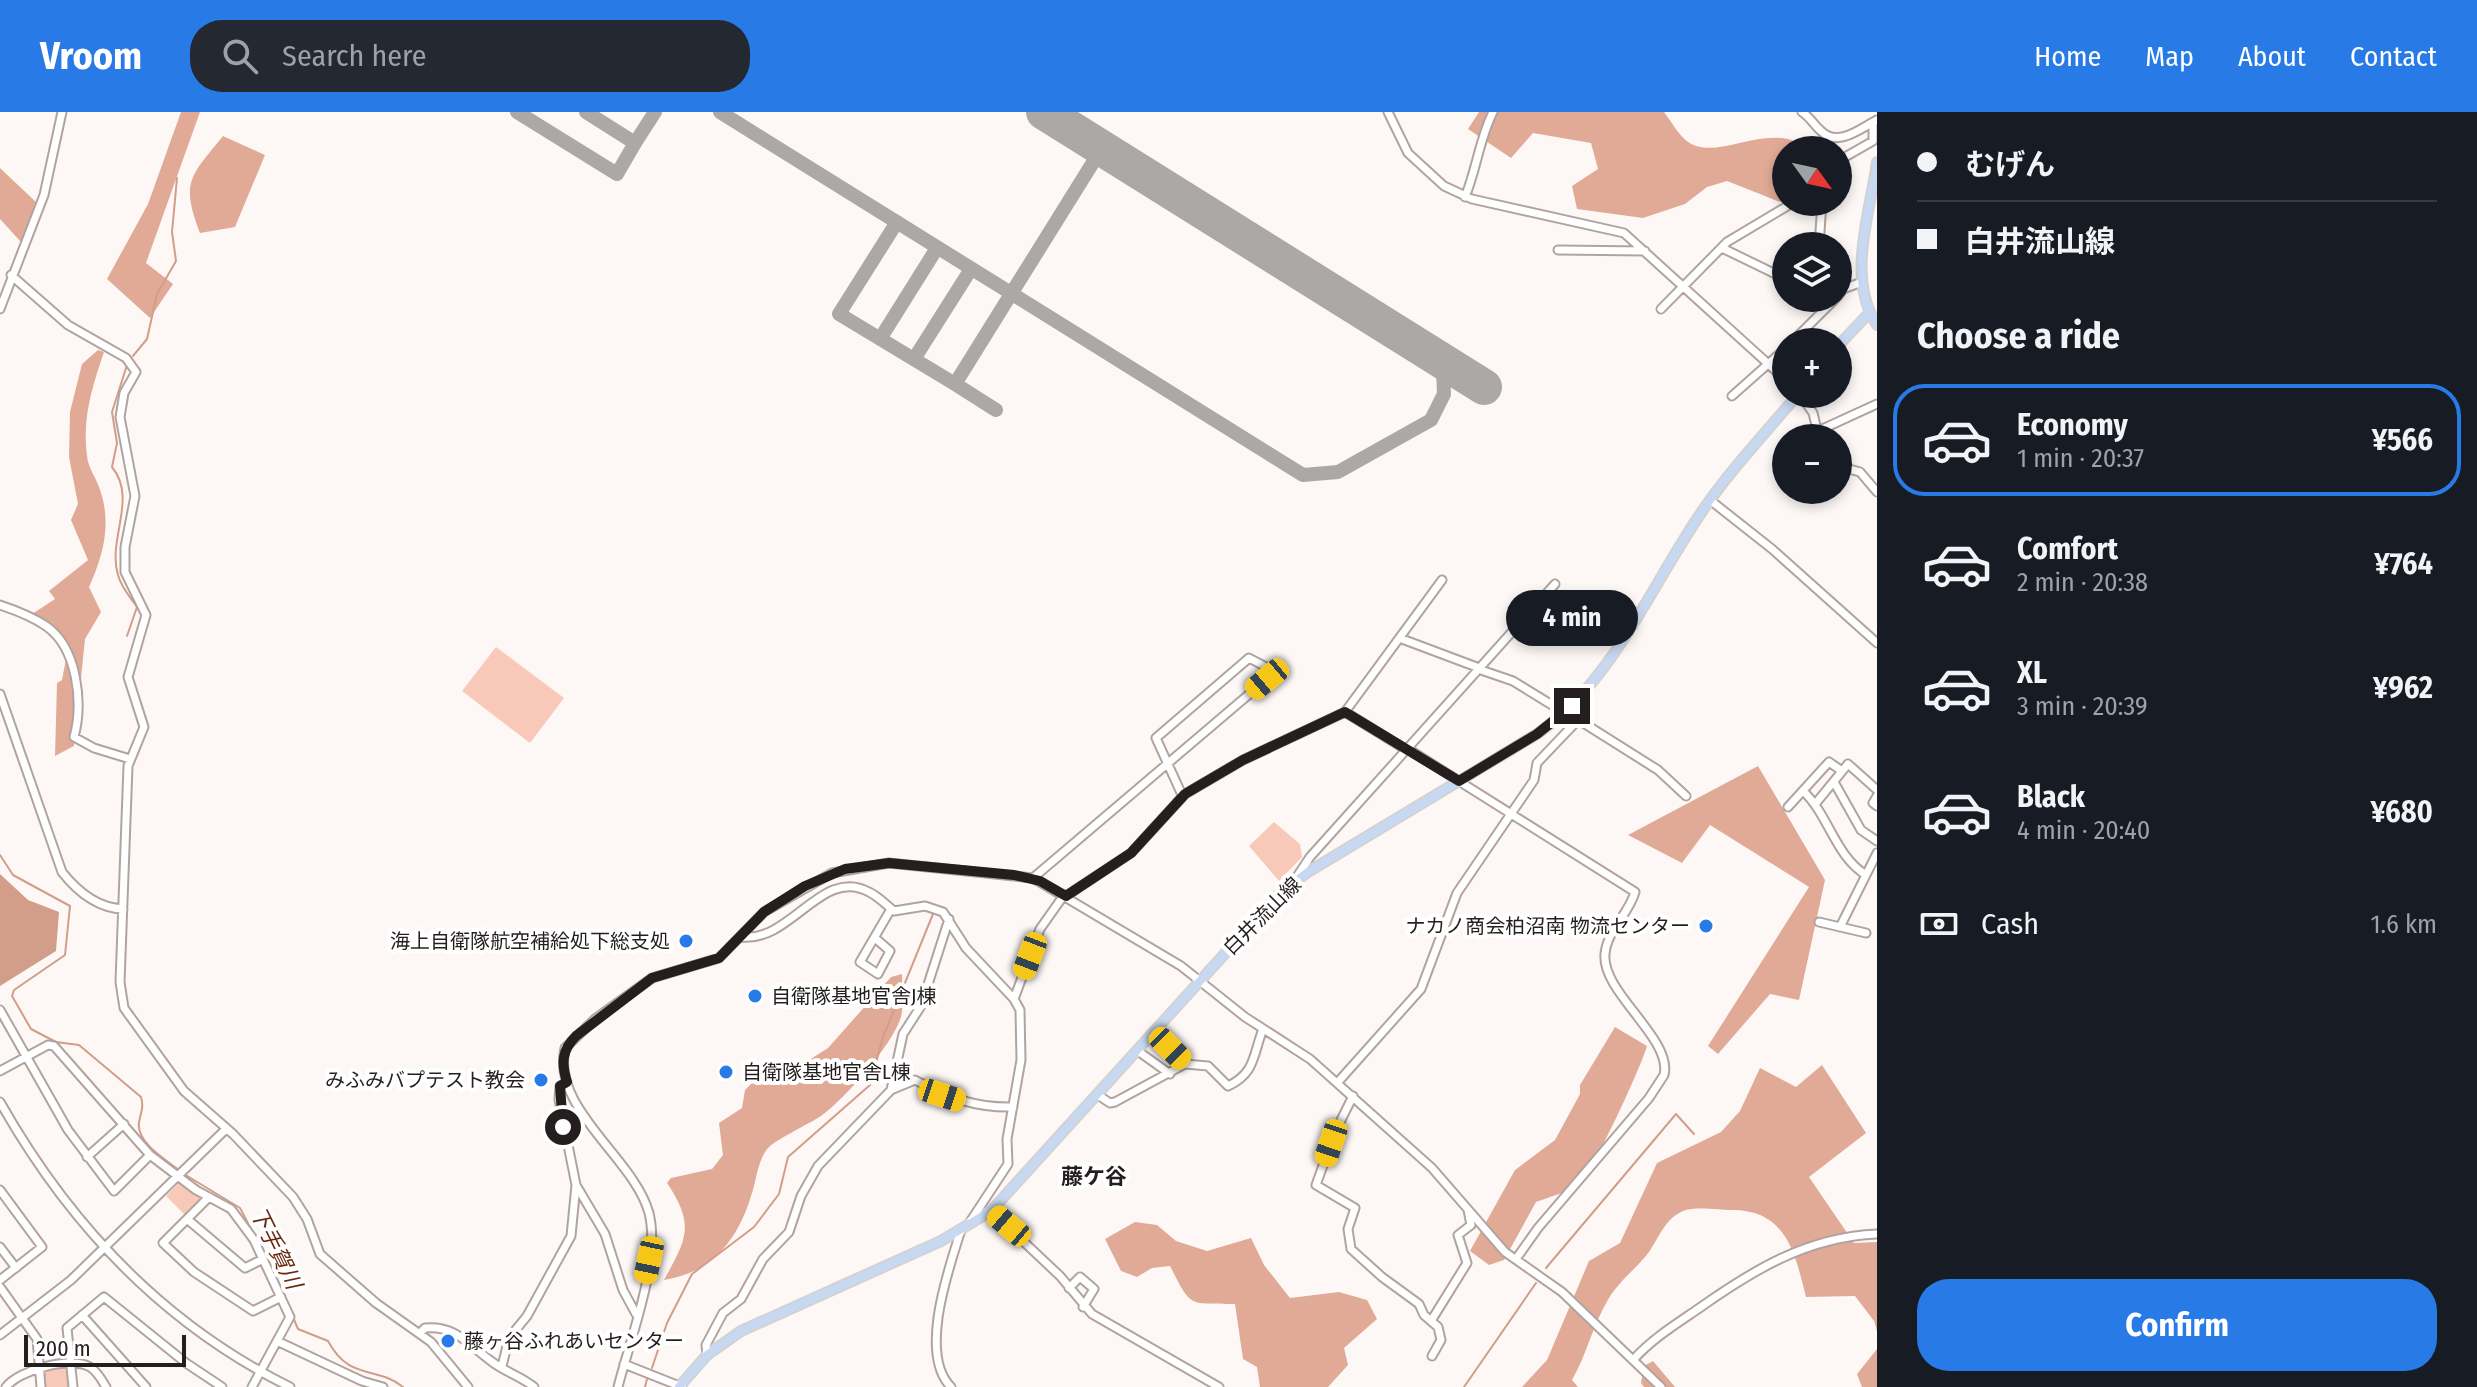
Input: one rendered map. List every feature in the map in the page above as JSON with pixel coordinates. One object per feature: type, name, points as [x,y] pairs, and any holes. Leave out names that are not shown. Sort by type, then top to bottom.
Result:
[{"type":"main road","points":[[1877,162],[1862,282],[1869,313],[1877,325]]},
{"type":"main road","points":[[1852,331],[1869,313]]},
{"type":"main road","name":"白井流山線","points":[[680,1387],[707,1355],[753,1325],[964,1229],[991,1211],[1294,881],[1566,712],[1601,673],[1710,500],[1787,408]]},
{"type":"street","points":[[0,309],[44,195],[62,112]]},
{"type":"street","points":[[1388,112],[1408,153],[1420,168],[1465,197],[1624,233],[1770,363],[1732,396]]},
{"type":"street","points":[[1465,197],[1477,166],[1481,136],[1493,112]]},
{"type":"street","points":[[1802,112],[1821,131],[1832,137],[1851,135],[1875,121]]},
{"type":"street","points":[[1852,154],[1870,144],[1875,121]]},
{"type":"street","points":[[1661,309],[1722,248],[1772,216]]},
{"type":"street","points":[[1722,248],[1772,272]]},
{"type":"street","points":[[1558,250],[1645,251]]},
{"type":"street","points":[[11,275],[68,325],[112,348],[135,367],[120,410],[135,496],[124,563],[126,578],[143,602],[146,615],[128,671],[130,688],[144,727],[130,759],[120,982],[124,1008],[190,1099],[226,1129],[297,1202],[320,1254],[376,1303],[420,1333],[445,1355],[468,1387]]},
{"type":"street","points":[[1852,287],[1862,282]]},
{"type":"street","points":[[1805,328],[1821,312]]},
{"type":"street","points":[[1838,424],[1877,404]]},
{"type":"street","points":[[1852,470],[1860,472],[1877,492]]},
{"type":"street","points":[[1710,500],[1772,549],[1877,643]]},
{"type":"street","points":[[1014,999],[1040,929],[1065,896],[1131,853],[1182,795],[1243,760],[1345,712],[1402,639],[1442,580]]},
{"type":"street","points":[[1294,881],[1310,857],[1555,584]]},
{"type":"street","points":[[0,605],[49,628],[70,661],[80,694],[74,737],[94,748],[130,759]]},
{"type":"street","points":[[1402,639],[1513,681],[1658,770],[1686,796]]},
{"type":"street","points":[[1033,878],[1167,764],[1267,679],[1268,668],[1249,658],[1156,738],[1167,764],[1182,795]]},
{"type":"street","points":[[0,694],[62,872],[71,884],[99,904],[123,909]]},
{"type":"street","points":[[1345,712],[1635,892],[1607,944],[1605,963],[1665,1063],[1661,1083],[1538,1228],[1516,1259]]},
{"type":"street","points":[[1338,1082],[1421,989],[1457,893],[1534,780],[1537,763],[1578,720]]},
{"type":"street","points":[[1788,807],[1829,762],[1842,771]]},
{"type":"street","points":[[1816,803],[1848,764],[1877,793],[1873,803],[1877,806]]},
{"type":"street","points":[[1834,782],[1861,830],[1877,841]]},
{"type":"street","points":[[1803,791],[1816,803],[1851,866],[1866,875]]},
{"type":"street","points":[[1840,927],[1877,853]]},
{"type":"street","points":[[618,1387],[649,1260],[652,1229],[634,1182],[592,1126],[566,1080],[565,1048],[595,1019],[658,974],[709,963],[741,937],[764,912],[805,886],[857,867],[901,864],[1033,878],[1181,966],[1338,1082],[1432,1168],[1516,1259],[1560,1290],[1661,1387]]},
{"type":"street","points":[[741,937],[764,937],[793,919],[823,893],[834,889],[867,890],[891,909],[925,906],[943,912],[966,948],[1014,999],[1020,1010],[1021,1060],[1007,1139],[1008,1164],[964,1229],[944,1282],[937,1358],[944,1385]]},
{"type":"street","points":[[875,938],[890,951],[878,974],[860,962],[891,909]]},
{"type":"street","points":[[891,1090],[903,1034],[921,1006],[949,919]]},
{"type":"street","points":[[1819,922],[1866,933]]},
{"type":"street","points":[[0,1010],[87,1157],[114,1191],[150,1155]]},
{"type":"street","points":[[1098,1095],[1110,1103],[1115,1102],[1185,1064],[1208,1066],[1228,1086],[1241,1080],[1252,1069],[1263,1029]]},
{"type":"street","points":[[1154,1033],[1185,1064]]},
{"type":"street","points":[[0,1071],[48,1045],[54,1046],[150,1155],[231,1209],[254,1240],[290,1322],[252,1387]]},
{"type":"street","points":[[1138,1051],[1170,1074]]},
{"type":"street","points":[[502,1366],[509,1338],[527,1316],[571,1236],[576,1185],[559,1100],[560,1086],[566,1080]]},
{"type":"street","points":[[707,1355],[706,1345],[723,1313],[741,1299],[763,1259],[789,1232],[801,1196],[818,1166],[891,1090],[915,1080],[986,1108],[1013,1107]]},
{"type":"street","points":[[1353,1096],[1335,1132],[1317,1187],[1355,1208],[1348,1229],[1351,1249],[1382,1277],[1416,1301],[1441,1334],[1432,1356]]},
{"type":"street","points":[[0,1102],[55,1189],[104,1250],[177,1316],[261,1372],[290,1387]]},
{"type":"street","points":[[87,1157],[124,1124]]},
{"type":"street","points":[[0,1335],[104,1250],[226,1129]]},
{"type":"street","points":[[576,1185],[605,1234],[623,1290],[636,1314]]},
{"type":"street","points":[[0,1190],[42,1247],[0,1280]]},
{"type":"street","points":[[209,1197],[163,1243],[194,1272],[253,1311],[281,1297]]},
{"type":"street","points":[[1431,1321],[1467,1263],[1458,1235],[1471,1225],[1468,1208]]},
{"type":"street","points":[[991,1211],[1069,1288],[1083,1307],[1219,1387]]},
{"type":"street","points":[[187,1219],[245,1268],[261,1260]]},
{"type":"street","points":[[1634,1359],[1680,1322],[1761,1267],[1808,1246],[1877,1234]]},
{"type":"street","points":[[0,1247],[16,1268]]},
{"type":"street","points":[[1069,1288],[1080,1277],[1094,1289],[1083,1307]]},
{"type":"street","points":[[0,1287],[37,1339],[41,1387]]},
{"type":"street","points":[[73,1387],[67,1328],[104,1297],[186,1363],[222,1387]]},
{"type":"street","points":[[82,1315],[146,1387]]},
{"type":"street","points":[[420,1333],[425,1328],[446,1328],[465,1338],[494,1364],[534,1387]]},
{"type":"street","points":[[279,1342],[362,1381],[383,1387]]},
{"type":"street","points":[[624,1364],[680,1387]]},
{"type":"street","points":[[4,1385],[19,1374],[70,1365],[92,1368],[106,1387]]},
{"type":"shaded area","points":[[181,112],[200,112],[146,263],[173,284],[150,318],[107,279],[148,204]]},
{"type":"shaded area","points":[[1479,112],[1664,112],[1688,142],[1701,147],[1772,138],[1772,199],[1727,181],[1707,187],[1685,204],[1643,218],[1577,209],[1572,186],[1598,169],[1591,143],[1533,133],[1511,158],[1468,129]]},
{"type":"shaded area","points":[[223,136],[265,155],[235,227],[200,233],[191,202],[192,180]]},
{"type":"shaded area","points":[[0,168],[37,203],[21,242],[0,219]]},
{"type":"shaded area","points":[[98,350],[104,352],[89,403],[86,442],[88,460],[104,503],[102,552],[89,587],[101,612],[85,639],[74,746],[55,756],[57,683],[62,680],[66,659],[58,633],[29,616],[55,599],[49,591],[88,560],[71,520],[78,504],[69,457],[70,412],[82,364]]},
{"type":"shaded area","points":[[496,647],[564,698],[530,743],[462,691]]},
{"type":"shaded area","points":[[1758,766],[1825,880],[1799,1000],[1770,994],[1718,1054],[1708,1046],[1809,887],[1710,825],[1682,863],[1628,835]]},
{"type":"shaded area","points":[[1274,822],[1300,844],[1302,857],[1279,881],[1249,846]]},
{"type":"shaded area","points":[[0,874],[28,900],[59,912],[56,951],[0,986]]},
{"type":"shaded area","points":[[902,974],[901,1017],[878,1056],[831,1108],[766,1151],[749,1204],[724,1248],[698,1269],[664,1280],[685,1232],[682,1210],[667,1183],[671,1178],[712,1169],[723,1155],[719,1123],[742,1108],[745,1090],[753,1082],[795,1069],[828,1048],[891,977]]},
{"type":"shaded area","points":[[1615,1027],[1647,1046],[1604,1143],[1577,1186],[1536,1202],[1504,1260],[1489,1265],[1470,1251],[1515,1170],[1555,1140],[1580,1094],[1580,1085]]},
{"type":"shaded area","points":[[1822,1065],[1866,1133],[1809,1177],[1854,1243],[1877,1242],[1877,1331],[1874,1321],[1855,1296],[1806,1297],[1798,1265],[1786,1237],[1765,1218],[1751,1212],[1732,1210],[1688,1210],[1667,1223],[1649,1252],[1609,1298],[1572,1380],[1578,1387],[1522,1387],[1547,1360],[1589,1261],[1620,1243],[1657,1163],[1721,1132],[1740,1111],[1760,1068],[1796,1087]]},
{"type":"shaded area","points":[[179,1183],[202,1196],[202,1200],[186,1216],[166,1196]]},
{"type":"shaded area","points":[[1135,1222],[1157,1225],[1176,1241],[1207,1251],[1251,1238],[1264,1265],[1290,1298],[1339,1292],[1367,1300],[1377,1319],[1344,1348],[1348,1365],[1328,1387],[1260,1387],[1257,1367],[1243,1359],[1235,1304],[1193,1301],[1170,1266],[1152,1268],[1137,1277],[1121,1271],[1105,1239]]},
{"type":"shaded area","points":[[1877,1349],[1877,1387],[1862,1387],[1857,1374]]},
{"type":"shaded area","points":[[1653,1361],[1675,1387],[1644,1387],[1641,1383],[1644,1366]]},
{"type":"shaded area","points":[[64,1367],[68,1370],[71,1387],[42,1387],[45,1370]]},
{"type":"waterway","points":[[133,356],[147,339],[157,294],[176,261],[172,232],[177,178]]},
{"type":"waterway","points":[[127,365],[112,412],[117,443],[112,467],[122,492],[116,561],[121,584],[137,607],[127,636]]},
{"type":"waterway","name":"下手賀川","points":[[0,855],[13,875],[70,906],[65,955],[14,990],[12,996],[31,1029],[56,1042],[79,1045],[141,1097],[139,1129],[142,1136],[152,1149],[179,1170]]},
{"type":"waterway","points":[[652,1368],[667,1323],[692,1274],[754,1227],[779,1194],[788,1157],[870,1085],[883,1037],[933,914]]},
{"type":"waterway","points":[[1546,1268],[1676,1114],[1694,1134]]},
{"type":"waterway","name":"下手賀川","points":[[184,1174],[240,1208],[274,1272],[298,1329],[328,1341],[336,1354],[354,1368],[383,1376],[403,1387]]},
{"type":"waterway","points":[[1464,1387],[1536,1283]]},
{"type":"waterway","points":[[645,1387],[647,1379]]},
{"type":"taxiway","points":[[517,112],[617,174],[635,143]]},
{"type":"taxiway","points":[[586,112],[635,143],[655,112]]},
{"type":"taxiway","points":[[720,112],[1303,475],[1338,472],[1431,420],[1444,394],[1443,371],[1434,355]]},
{"type":"taxiway","points":[[897,222],[839,314],[955,384],[1102,148]]},
{"type":"taxiway","points":[[880,339],[937,248]]},
{"type":"taxiway","points":[[914,359],[971,269]]},
{"type":"taxiway","points":[[955,384],[996,410]]},
{"type":"runway","points":[[1044,112],[1484,387]]},
{"type":"place","name":"ナカノ商会柏沼南 物流センター","points":[[1706,926]]},
{"type":"place","name":"海上自衛隊航空補給処下総支処","points":[[686,941]]},
{"type":"place","name":"自衛隊基地官舎J棟","points":[[755,996]]},
{"type":"place","name":"自衛隊基地官舎L棟","points":[[726,1072]]},
{"type":"place","name":"みふみバプテスト教会","points":[[541,1080]]},
{"type":"place","name":"藤ヶ谷ふれあいセンター","points":[[448,1341]]},
{"type":"district","name":"藤ケ谷","points":[[1094,1176]]},
{"type":"route","points":[[563,1127],[559,1100],[560,1086],[567,1082],[563,1056],[565,1048],[576,1036],[658,974],[719,958],[764,912],[818,879],[845,869],[901,864],[1033,878],[1066,896],[1146,840],[1180,797],[1260,751],[1301,735],[1345,712],[1459,781],[1537,734],[1572,706]]}]
